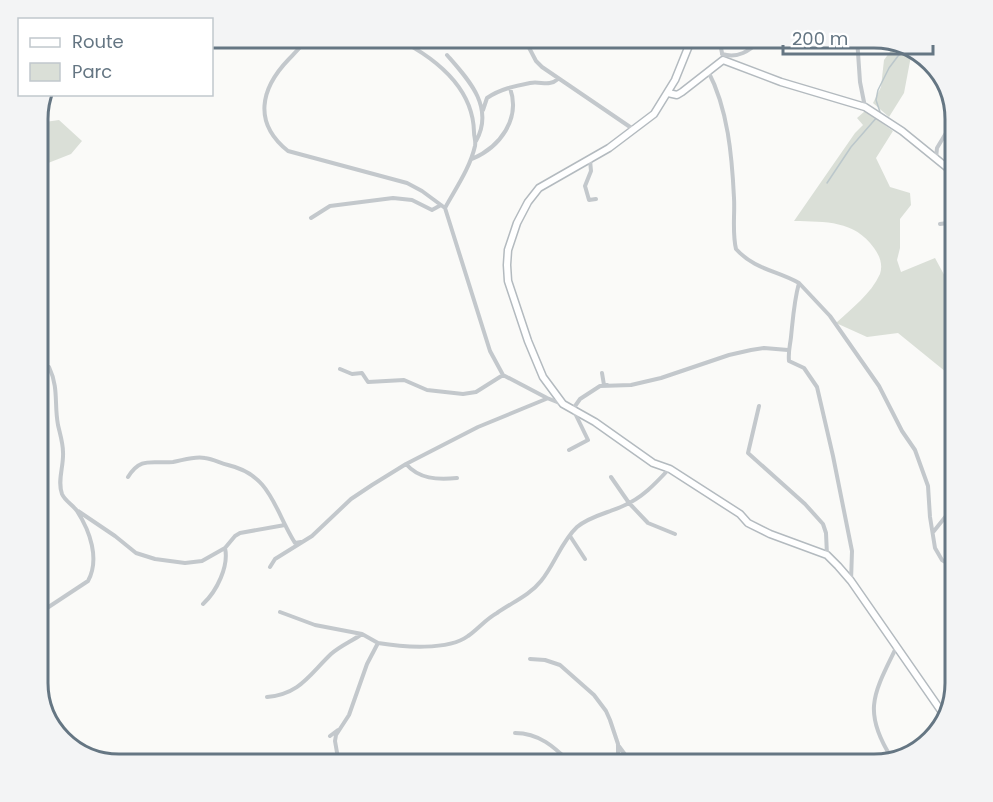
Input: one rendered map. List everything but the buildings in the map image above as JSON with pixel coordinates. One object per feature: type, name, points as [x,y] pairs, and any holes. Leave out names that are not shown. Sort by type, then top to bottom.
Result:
[{"type":"main road","points":[[688,48],[668,93],[654,114],[590,160],[539,188],[528,202],[517,223],[508,250],[507,265],[508,281],[528,341],[543,377],[562,404],[620,438],[653,463],[670,469],[740,514],[748,523],[770,534],[827,555],[851,580],[940,710]]},
{"type":"main road","points":[[668,93],[677,95],[722,57],[781,82],[866,107],[945,166]]},
{"type":"street","points":[[300,48],[283,65],[268,88],[264,111],[274,140],[288,151],[407,183],[422,190],[443,207],[490,351],[503,375],[562,404]]},
{"type":"street","points":[[415,48],[454,80],[474,118],[476,142]]},
{"type":"street","points":[[530,48],[536,61],[558,79],[633,130]]},
{"type":"street","points":[[721,48],[722,57],[736,56],[751,48]]},
{"type":"street","points":[[858,48],[860,82],[866,107]]},
{"type":"street","points":[[447,55],[470,82],[483,110]]},
{"type":"street","points":[[708,71],[720,96],[726,126],[734,198],[736,249],[745,259],[761,268],[799,283],[830,316],[879,386],[902,431],[915,450],[926,479],[930,497],[930,518],[938,555],[945,560]]},
{"type":"street","points":[[311,218],[330,206],[377,199],[412,200],[432,210],[443,207],[471,159],[482,128],[483,110],[487,98],[532,82],[549,84],[558,79]]},
{"type":"street","points":[[471,159],[483,154],[504,134],[514,107],[510,88]]},
{"type":"street","points":[[936,159],[937,148],[945,135]]},
{"type":"street","points":[[927,152],[937,148]]},
{"type":"street","points":[[590,160],[591,171],[585,186],[589,200],[596,199]]},
{"type":"street","points":[[940,224],[945,223]]},
{"type":"street","points":[[799,283],[793,308],[791,342],[788,350],[789,361],[804,368],[817,387],[852,551],[851,580]]},
{"type":"street","points":[[569,450],[588,440],[573,409],[580,399],[594,389],[608,385],[631,385],[661,378],[717,358],[751,350],[764,348],[788,350]]},
{"type":"street","points":[[50,367],[55,377],[58,425],[63,453],[61,486],[66,499],[88,519],[136,553],[155,559],[202,561],[225,548],[240,533],[285,525]]},
{"type":"street","points":[[340,369],[352,374],[362,373],[369,382],[404,381],[427,390],[463,394],[476,392],[503,375]]},
{"type":"street","points":[[602,373],[604,385],[608,385]]},
{"type":"street","points":[[270,567],[282,554],[312,536],[351,499],[406,464],[478,427],[547,398]]},
{"type":"street","points":[[759,406],[748,453],[805,504],[823,524],[826,533],[827,555]]},
{"type":"street","points":[[128,477],[136,466],[142,463],[174,462],[191,458],[206,458],[240,467],[253,475],[264,487],[295,543],[302,542]]},
{"type":"street","points":[[406,464],[416,474],[424,477],[457,478]]},
{"type":"street","points":[[280,612],[315,625],[362,634],[378,643],[419,647],[455,642],[468,636],[490,617],[534,588],[579,526],[644,494],[670,469]]},
{"type":"street","points":[[611,477],[629,503],[648,523],[675,534]]},
{"type":"street","points":[[48,607],[88,581],[92,574],[93,550],[76,509]]},
{"type":"street","points":[[933,531],[945,517]]},
{"type":"street","points":[[570,536],[585,559]]},
{"type":"street","points":[[203,604],[220,578],[226,559],[225,548]]},
{"type":"street","points":[[267,697],[279,696],[297,687],[318,670],[330,655],[362,634]]},
{"type":"street","points":[[330,736],[350,715],[378,643]]},
{"type":"street","points":[[889,753],[877,731],[873,708],[883,675],[896,648]]},
{"type":"street","points":[[530,659],[545,660],[560,665],[586,686],[606,711],[618,744],[625,754]]},
{"type":"street","points":[[337,754],[335,741],[338,730]]},
{"type":"street","points":[[515,733],[535,735],[560,754]]},
{"type":"street","points":[[618,744],[618,754]]},
{"type":"green space","points":[[891,51],[911,58],[904,93],[889,117],[873,103],[881,87],[884,60]]},
{"type":"green space","points":[[865,111],[893,131],[876,158],[890,187],[910,193],[911,205],[900,219],[900,248],[897,260],[901,272],[935,258],[945,276],[945,371],[898,333],[867,337],[836,323],[866,295],[876,281],[881,267],[879,257],[866,239],[848,227],[838,224],[794,221],[855,133],[863,125],[857,118]]},
{"type":"green space","points":[[59,120],[82,141],[71,154],[48,163],[48,122]]},
{"type":"waterway","points":[[880,112],[876,100],[878,90],[889,68],[901,53]]},
{"type":"waterway","points":[[827,183],[851,147],[878,116]]}]
